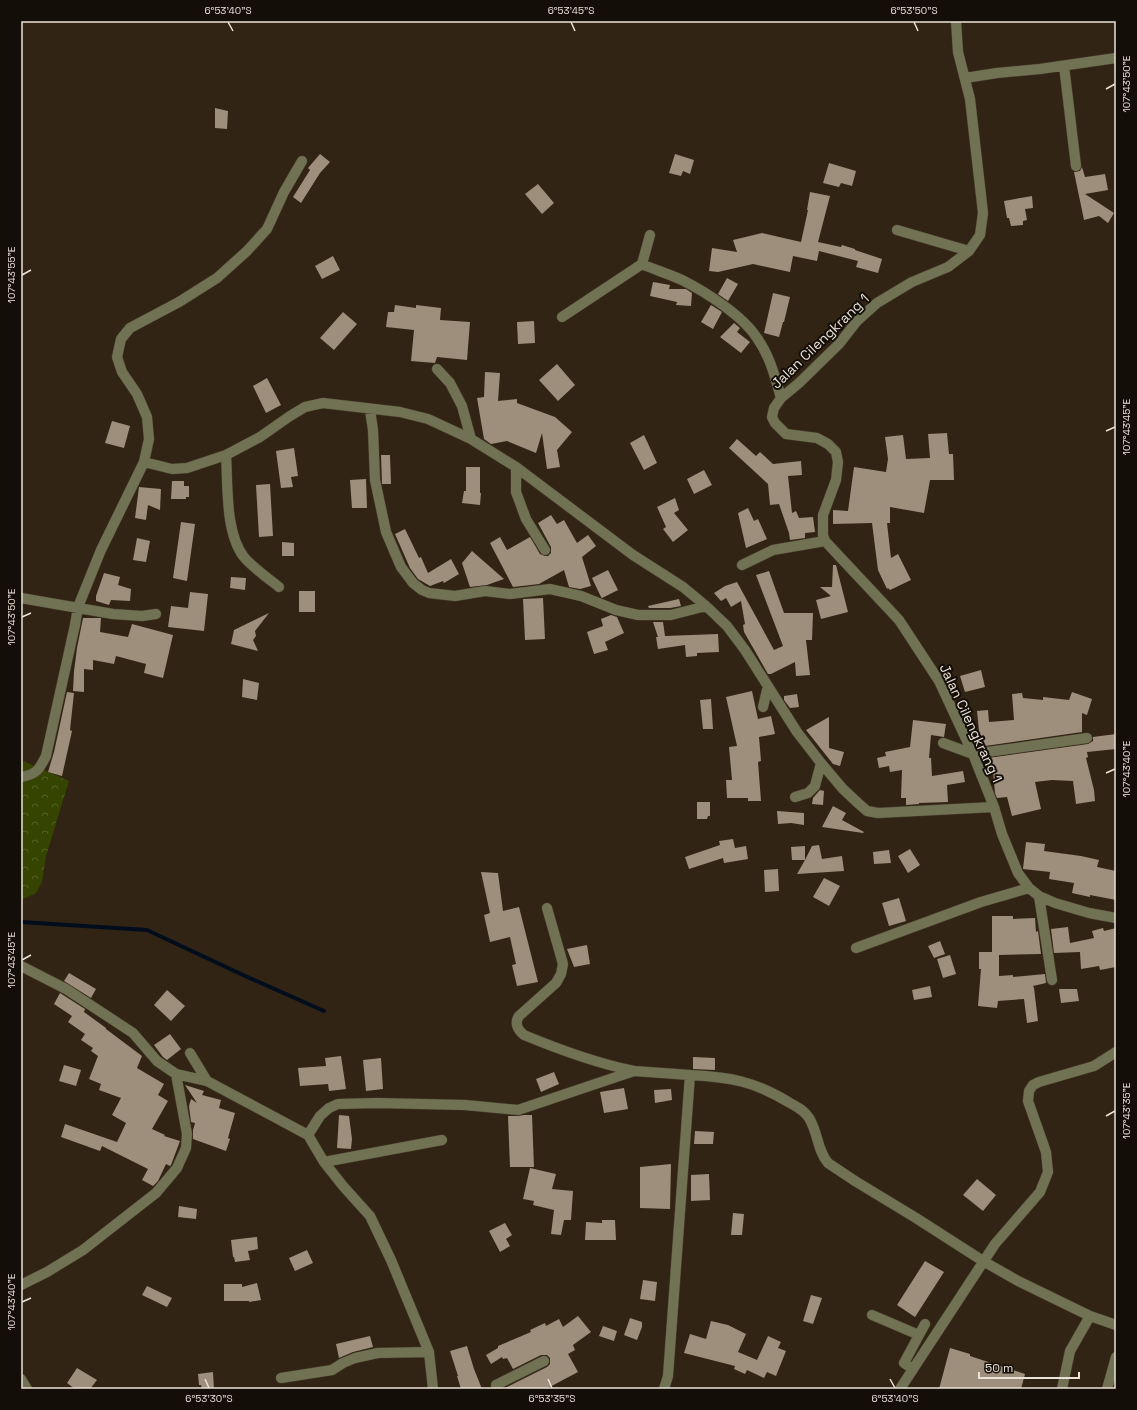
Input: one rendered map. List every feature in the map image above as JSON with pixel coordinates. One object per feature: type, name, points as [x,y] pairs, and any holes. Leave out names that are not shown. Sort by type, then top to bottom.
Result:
[{"type":"street","name":"Jalan Cilengkrang 1","points":[[956,21],[958,52],[970,99],[983,213],[980,235],[969,251],[948,267],[912,282],[877,303],[857,321],[839,344],[799,383],[781,398],[774,408],[772,417],[775,423],[786,434],[817,438],[828,444],[836,452],[838,462],[836,480],[823,515],[823,535],[825,541],[899,620],[939,681],[973,754],[994,807],[1010,856],[1018,873],[1029,888],[1039,896],[1055,904],[1116,918]]},
{"type":"street","points":[[965,78],[997,72],[1040,70],[1116,58]]},
{"type":"street","points":[[1064,66],[1076,166]]},
{"type":"street","points":[[21,777],[29,776],[40,770],[46,756],[78,607],[102,550],[144,462],[149,439],[147,417],[137,394],[122,372],[117,357],[121,339],[130,328],[179,302],[217,278],[247,251],[267,229],[284,192],[302,161]]},
{"type":"street","points":[[897,230],[969,251]]},
{"type":"street","points":[[562,317],[642,264],[650,235]]},
{"type":"street","points":[[642,264],[683,281],[720,302],[744,322],[757,338],[773,367],[781,398]]},
{"type":"street","points":[[437,369],[450,383],[462,406],[471,439]]},
{"type":"street","points":[[144,462],[172,469],[187,468],[226,455],[260,437],[305,407],[323,404],[400,412],[428,419],[471,439],[516,468],[633,555],[683,586],[706,606],[727,626],[797,732],[821,763],[843,789],[867,811],[878,813],[994,807]]},
{"type":"street","points":[[370,410],[373,430],[375,480],[386,532],[400,567],[422,590],[429,593],[454,596],[485,591],[510,594],[550,589],[581,596],[616,610],[638,615],[671,615],[706,606]]},
{"type":"street","points":[[226,455],[230,524],[236,542],[244,557],[279,587]]},
{"type":"street","points":[[516,468],[516,492],[526,518],[545,550]]},
{"type":"street","points":[[742,565],[773,550],[825,541]]},
{"type":"street","points":[[21,598],[113,614],[142,616],[156,614]]},
{"type":"street","points":[[763,707],[768,686]]},
{"type":"street","points":[[943,743],[973,754],[1087,738]]},
{"type":"street","points":[[795,797],[808,793],[814,786],[821,763]]},
{"type":"street","points":[[856,948],[981,902],[1029,888]]},
{"type":"street","points":[[1039,896],[1052,980]]},
{"type":"street","points":[[547,908],[563,964],[561,974],[556,983],[519,1016],[516,1022],[519,1031],[524,1035],[575,1055],[606,1065],[634,1071],[720,1076],[752,1084],[776,1095],[803,1110],[813,1126],[821,1151],[828,1162],[855,1181],[916,1218],[983,1262],[1090,1316],[1116,1325]]},
{"type":"street","points":[[21,966],[66,989],[133,1033],[158,1061],[176,1074],[207,1082],[308,1135],[324,1162],[370,1216],[391,1260],[429,1352],[433,1389]]},
{"type":"street","points":[[900,1389],[995,1244],[1040,1192],[1048,1172],[1046,1152],[1028,1101],[1029,1091],[1033,1085],[1039,1082],[1094,1066],[1116,1052]]},
{"type":"street","points":[[190,1053],[207,1082]]},
{"type":"street","points":[[308,1135],[320,1116],[329,1108],[338,1104],[377,1103],[465,1105],[518,1110],[634,1071]]},
{"type":"street","points":[[21,1285],[47,1272],[83,1250],[156,1193],[177,1168],[186,1148],[187,1134],[176,1074]]},
{"type":"street","points":[[664,1389],[668,1376],[690,1075]]},
{"type":"street","points":[[324,1162],[442,1140]]},
{"type":"street","points":[[872,1315],[919,1335]]},
{"type":"street","points":[[1062,1389],[1070,1351],[1090,1316]]},
{"type":"street","points":[[913,1369],[904,1363],[925,1324]]},
{"type":"street","points":[[281,1378],[332,1370],[354,1358],[378,1353],[429,1352]]},
{"type":"street","points":[[1107,1389],[1116,1357]]},
{"type":"street","points":[[498,1389],[496,1385],[544,1362]]},
{"type":"street","points":[[21,1380],[27,1389]]},
{"type":"green space","points":[[21,760],[69,781],[46,856],[42,882],[36,893],[21,900]]},
{"type":"building","points":[[215,108],[228,111],[227,129],[215,128]]},
{"type":"building","points":[[320,154],[330,162],[320,173],[301,203],[293,197],[310,170],[308,168]]},
{"type":"building","points":[[675,154],[694,160],[690,174],[683,171],[681,176],[669,173]]},
{"type":"building","points":[[829,163],[856,171],[852,186],[841,183],[839,187],[823,183]]},
{"type":"building","points":[[1082,167],[1085,177],[1105,174],[1108,190],[1085,194],[1114,213],[1108,223],[1099,216],[1084,220],[1074,172],[1080,171]]},
{"type":"building","points":[[538,184],[554,203],[542,214],[525,194]]},
{"type":"building","points":[[810,192],[830,196],[818,242],[841,247],[842,245],[882,259],[878,273],[856,267],[858,261],[819,251],[817,261],[793,256],[790,272],[753,264],[718,272],[709,271],[712,248],[737,252],[733,240],[762,233],[801,242],[808,210]]},
{"type":"building","points":[[1032,196],[1033,208],[1025,209],[1027,220],[1023,221],[1023,225],[1011,226],[1009,218],[1007,218],[1004,201]]},
{"type":"building","points":[[333,256],[340,270],[322,279],[315,266]]},
{"type":"building","points":[[727,278],[738,284],[728,301],[718,294]]},
{"type":"building","points":[[653,282],[670,285],[669,289],[686,289],[692,293],[691,306],[676,305],[677,302],[650,296]]},
{"type":"building","points":[[773,293],[790,297],[779,337],[764,333]]},
{"type":"building","points":[[395,305],[416,308],[416,305],[441,308],[440,320],[470,322],[467,360],[437,357],[435,363],[411,361],[414,330],[386,327],[388,312],[394,312]]},
{"type":"building","points":[[711,305],[722,312],[713,329],[701,322]]},
{"type":"building","points":[[343,312],[357,324],[334,350],[320,338]]},
{"type":"building","points":[[534,321],[535,343],[518,344],[517,322]]},
{"type":"building","points":[[734,323],[740,328],[737,332],[750,342],[741,353],[720,337]]},
{"type":"building","points":[[557,364],[575,385],[558,401],[539,380]]},
{"type":"building","points":[[485,372],[500,373],[498,401],[517,399],[517,403],[555,417],[572,432],[557,450],[560,467],[547,469],[542,433],[536,453],[507,441],[491,444],[484,439],[477,398],[484,397]]},
{"type":"building","points":[[267,378],[281,405],[266,413],[253,386]]},
{"type":"building","points":[[112,421],[130,426],[124,448],[105,443]]},
{"type":"building","points":[[947,433],[949,454],[953,454],[954,480],[930,480],[924,513],[890,507],[890,523],[887,523],[891,558],[898,554],[911,580],[890,590],[888,588],[887,589],[878,570],[872,523],[833,524],[833,510],[848,511],[854,467],[886,472],[888,459],[885,437],[903,435],[906,459],[930,458],[928,434]]},
{"type":"building","points":[[644,435],[657,463],[644,470],[630,443]]},
{"type":"building","points":[[737,439],[756,456],[760,452],[773,464],[801,461],[802,475],[788,476],[792,513],[796,511],[799,518],[813,517],[815,532],[805,533],[805,538],[790,540],[779,504],[770,505],[768,484],[729,448]]},
{"type":"building","points":[[294,448],[298,476],[291,477],[293,487],[281,488],[276,451]]},
{"type":"building","points":[[381,455],[390,455],[391,484],[382,484]]},
{"type":"building","points":[[466,467],[480,467],[480,505],[462,503],[464,491],[466,491]]},
{"type":"building","points":[[704,470],[712,485],[694,494],[687,479]]},
{"type":"building","points":[[366,479],[367,508],[352,508],[350,480]]},
{"type":"building","points":[[172,481],[184,481],[184,486],[189,486],[189,497],[186,497],[186,499],[171,499]]},
{"type":"building","points":[[270,484],[273,536],[259,537],[256,485]]},
{"type":"building","points":[[139,487],[161,489],[160,510],[148,505],[146,520],[135,518]]},
{"type":"building","points":[[675,498],[679,510],[674,513],[688,530],[673,542],[663,529],[666,527],[657,507]]},
{"type":"building","points":[[748,508],[754,521],[758,519],[767,539],[746,548],[738,513]]},
{"type":"building","points":[[551,515],[557,524],[564,520],[577,543],[588,535],[596,546],[582,557],[591,586],[580,589],[569,587],[564,570],[539,584],[513,587],[490,543],[500,537],[507,550],[530,537],[540,554],[548,556],[551,553],[551,547],[538,523]]},
{"type":"building","points":[[181,522],[195,524],[187,581],[173,578]]},
{"type":"building","points":[[405,529],[419,558],[421,557],[428,573],[451,559],[459,574],[444,583],[443,581],[430,586],[418,579],[410,568],[395,534]]},
{"type":"building","points":[[137,538],[150,541],[146,562],[133,560]]},
{"type":"building","points":[[282,542],[294,543],[294,556],[282,556]]},
{"type":"building","points":[[472,551],[504,579],[487,585],[470,587],[462,563]]},
{"type":"building","points":[[833,565],[836,565],[848,612],[821,619],[816,600],[831,596],[820,587],[832,587]]},
{"type":"building","points":[[608,570],[618,590],[602,598],[592,578]]},
{"type":"building","points":[[769,571],[784,613],[813,613],[812,640],[806,640],[810,675],[796,676],[795,662],[771,674],[768,674],[744,632],[743,625],[745,624],[741,601],[731,607],[726,598],[721,601],[714,593],[725,586],[737,582],[774,650],[783,646],[756,575]]},
{"type":"building","points":[[104,573],[120,577],[118,585],[131,589],[130,601],[111,600],[109,605],[96,601],[96,596]]},
{"type":"building","points":[[231,577],[246,578],[245,590],[230,588]]},
{"type":"building","points":[[299,591],[315,591],[315,612],[299,612]]},
{"type":"building","points":[[190,592],[208,594],[204,631],[168,627],[171,606],[188,608]]},
{"type":"building","points":[[543,598],[545,639],[525,640],[523,599]]},
{"type":"building","points":[[679,599],[681,606],[670,608],[649,608],[648,606]]},
{"type":"building","points":[[269,613],[255,631],[256,636],[253,640],[258,651],[231,644],[234,630]]},
{"type":"building","points":[[611,615],[617,617],[624,633],[605,642],[608,650],[594,654],[587,632],[603,626],[601,619]]},
{"type":"building","points":[[83,618],[101,618],[100,632],[128,637],[132,624],[173,635],[163,678],[144,673],[146,664],[116,656],[114,664],[93,660],[93,670],[84,669],[84,692],[73,691],[77,648]]},
{"type":"building","points":[[653,622],[663,622],[665,636],[718,634],[719,652],[697,653],[697,656],[686,657],[685,645],[658,649],[656,637],[658,637]]},
{"type":"building","points":[[981,670],[985,687],[965,692],[960,676]]},
{"type":"building","points":[[243,679],[259,683],[257,700],[242,697]]},
{"type":"building","points":[[752,691],[758,719],[771,716],[775,734],[759,737],[761,761],[758,762],[761,801],[748,801],[748,798],[727,798],[726,780],[732,780],[729,747],[737,746],[726,697]]},
{"type":"building","points":[[67,692],[74,693],[70,730],[72,731],[62,776],[48,772],[54,752]]},
{"type":"building","points":[[1072,692],[1092,699],[1087,715],[1082,713],[1082,732],[978,747],[976,731],[979,731],[977,711],[988,710],[989,722],[1014,720],[1012,694],[1022,693],[1023,698],[1043,700],[1043,697],[1069,700]]},
{"type":"building","points":[[797,694],[799,707],[790,708],[784,700],[784,696]]},
{"type":"building","points":[[711,699],[713,729],[703,729],[700,700]]},
{"type":"building","points":[[829,717],[829,748],[844,752],[840,766],[833,764],[806,730]]},
{"type":"building","points":[[913,720],[946,724],[944,737],[931,735],[929,758],[931,758],[932,776],[963,771],[965,782],[947,785],[948,802],[906,805],[906,798],[901,798],[902,770],[890,772],[889,766],[879,768],[877,758],[886,756],[885,752],[910,747]]},
{"type":"building","points":[[1116,734],[1116,749],[1087,752],[1088,757],[1086,758],[1094,790],[1095,801],[1076,804],[1073,781],[1052,780],[1035,782],[1041,809],[1012,816],[1007,797],[997,798],[995,793],[993,771],[989,771],[988,758],[1088,744],[1093,741],[1093,737]]},
{"type":"building","points":[[820,790],[824,791],[823,805],[812,804],[813,798]]},
{"type":"building","points":[[697,802],[710,802],[710,816],[708,816],[707,819],[697,819]]},
{"type":"building","points":[[833,806],[846,813],[842,820],[864,832],[822,827]]},
{"type":"building","points":[[777,811],[804,813],[804,825],[791,823],[778,824]]},
{"type":"building","points":[[733,839],[735,848],[746,846],[748,859],[724,863],[723,858],[689,869],[685,857],[720,845],[719,841]]},
{"type":"building","points":[[1026,842],[1045,844],[1044,851],[1099,860],[1097,867],[1116,871],[1116,900],[1072,893],[1074,883],[1049,879],[1050,872],[1023,869]]},
{"type":"building","points":[[819,845],[822,859],[842,856],[844,871],[797,874],[812,846]]},
{"type":"building","points":[[805,846],[805,860],[792,860],[791,847]]},
{"type":"building","points":[[910,849],[920,865],[908,873],[898,856]]},
{"type":"building","points":[[889,850],[891,863],[874,864],[873,852]]},
{"type":"building","points":[[778,869],[779,891],[765,892],[764,870]]},
{"type":"building","points":[[481,872],[498,873],[503,911],[519,907],[538,982],[517,986],[512,965],[516,964],[510,937],[490,942],[484,915],[490,913]]},
{"type":"building","points":[[824,878],[840,886],[829,906],[813,897]]},
{"type":"building","points":[[899,898],[906,921],[889,926],[882,903]]},
{"type":"building","points":[[992,916],[1013,916],[1013,919],[1035,918],[1036,932],[1038,931],[1041,954],[999,955],[999,976],[1013,975],[1013,977],[1045,974],[1046,983],[1033,986],[1038,1021],[1027,1023],[1024,999],[998,1001],[997,1008],[978,1006],[981,969],[979,969],[979,952],[992,952]]},
{"type":"building","points":[[1068,927],[1070,943],[1094,938],[1092,931],[1103,928],[1104,931],[1116,928],[1116,967],[1100,970],[1099,966],[1081,969],[1080,952],[1054,953],[1051,929]]},
{"type":"building","points":[[940,941],[945,954],[934,958],[928,946]]},
{"type":"building","points":[[587,945],[590,964],[574,967],[567,949]]},
{"type":"building","points":[[950,955],[956,974],[943,978],[937,959]]},
{"type":"building","points":[[69,973],[96,989],[91,998],[64,981]]},
{"type":"building","points":[[930,986],[932,997],[914,1000],[912,990]]},
{"type":"building","points":[[1059,989],[1077,989],[1079,1001],[1061,1003]]},
{"type":"building","points":[[167,990],[185,1006],[171,1021],[154,1005]]},
{"type":"building","points":[[60,993],[85,1009],[84,1012],[142,1056],[137,1068],[164,1084],[158,1095],[168,1101],[152,1129],[165,1135],[164,1136],[180,1141],[171,1165],[166,1164],[158,1181],[153,1186],[142,1180],[148,1169],[102,1146],[100,1151],[61,1137],[65,1124],[117,1142],[126,1123],[112,1115],[121,1098],[99,1090],[101,1084],[89,1079],[98,1056],[91,1051],[93,1048],[81,1040],[85,1034],[68,1022],[72,1016],[54,1004]]},
{"type":"building","points":[[170,1034],[181,1049],[167,1060],[154,1045]]},
{"type":"building","points":[[341,1056],[346,1089],[329,1091],[328,1084],[300,1086],[298,1068],[326,1066],[325,1058]]},
{"type":"building","points":[[693,1057],[715,1058],[715,1070],[693,1069]]},
{"type":"building","points":[[381,1058],[383,1089],[366,1091],[363,1060]]},
{"type":"building","points":[[64,1065],[81,1070],[76,1086],[59,1081]]},
{"type":"building","points":[[554,1072],[559,1084],[541,1092],[536,1079]]},
{"type":"building","points":[[185,1085],[204,1091],[202,1095],[221,1100],[219,1108],[235,1113],[226,1151],[193,1139],[195,1123],[191,1122],[189,1106],[191,1099],[197,1103]]},
{"type":"building","points":[[624,1088],[628,1109],[604,1113],[600,1092]]},
{"type":"building","points":[[671,1089],[672,1100],[655,1103],[654,1090]]},
{"type":"building","points":[[339,1115],[349,1116],[352,1139],[351,1149],[337,1148]]},
{"type":"building","points":[[532,1115],[534,1167],[510,1167],[508,1116]]},
{"type":"building","points":[[695,1131],[714,1132],[713,1144],[694,1144]]},
{"type":"building","points":[[671,1164],[670,1209],[640,1208],[640,1167]]},
{"type":"building","points":[[530,1168],[556,1174],[552,1189],[573,1191],[571,1220],[564,1220],[561,1235],[551,1234],[554,1210],[533,1205],[534,1201],[523,1199]]},
{"type":"building","points":[[709,1174],[710,1200],[691,1201],[691,1175]]},
{"type":"building","points":[[977,1179],[996,1195],[983,1211],[963,1195]]},
{"type":"building","points":[[179,1206],[197,1209],[196,1219],[178,1217]]},
{"type":"building","points":[[733,1213],[744,1214],[742,1235],[731,1235]]},
{"type":"building","points":[[602,1220],[615,1220],[616,1240],[585,1240],[586,1222],[602,1223]]},
{"type":"building","points":[[505,1223],[512,1235],[506,1239],[510,1246],[500,1252],[489,1231]]},
{"type":"building","points":[[257,1237],[258,1249],[248,1251],[250,1260],[235,1262],[231,1240]]},
{"type":"building","points":[[307,1250],[313,1263],[295,1271],[289,1258]]},
{"type":"building","points":[[925,1261],[944,1272],[915,1317],[897,1305]]},
{"type":"building","points":[[643,1280],[657,1282],[655,1301],[640,1299]]},
{"type":"building","points":[[257,1283],[261,1300],[249,1302],[224,1301],[224,1284],[242,1284],[242,1287]]},
{"type":"building","points":[[147,1286],[172,1298],[167,1307],[142,1295]]},
{"type":"building","points":[[811,1295],[822,1298],[813,1324],[803,1321]]},
{"type":"building","points":[[578,1316],[591,1332],[573,1345],[575,1350],[568,1354],[578,1372],[546,1389],[503,1389],[547,1367],[550,1364],[550,1358],[547,1355],[541,1355],[513,1369],[507,1358],[503,1359],[502,1357],[491,1364],[486,1355],[498,1348],[498,1346],[531,1332],[530,1330],[545,1323],[546,1326],[559,1319],[563,1327]]},
{"type":"building","points":[[630,1318],[642,1322],[642,1327],[637,1340],[624,1335]]},
{"type":"building","points":[[711,1321],[728,1325],[746,1334],[738,1352],[757,1360],[768,1336],[781,1342],[778,1348],[786,1351],[776,1376],[767,1372],[764,1378],[747,1370],[745,1374],[734,1369],[735,1366],[684,1353],[690,1334],[706,1339]]},
{"type":"building","points":[[603,1326],[617,1331],[614,1341],[599,1336]]},
{"type":"building","points":[[370,1336],[373,1347],[353,1352],[339,1358],[336,1344]]},
{"type":"building","points":[[467,1346],[482,1389],[461,1389],[450,1351]]},
{"type":"building","points":[[950,1348],[1025,1374],[1021,1389],[939,1389]]},
{"type":"building","points":[[77,1368],[97,1380],[90,1389],[75,1389],[67,1383]]},
{"type":"building","points":[[213,1372],[214,1389],[202,1389],[201,1385],[199,1385],[198,1374]]},
{"type":"waterway","points":[[21,922],[147,930],[324,1011]]}]
